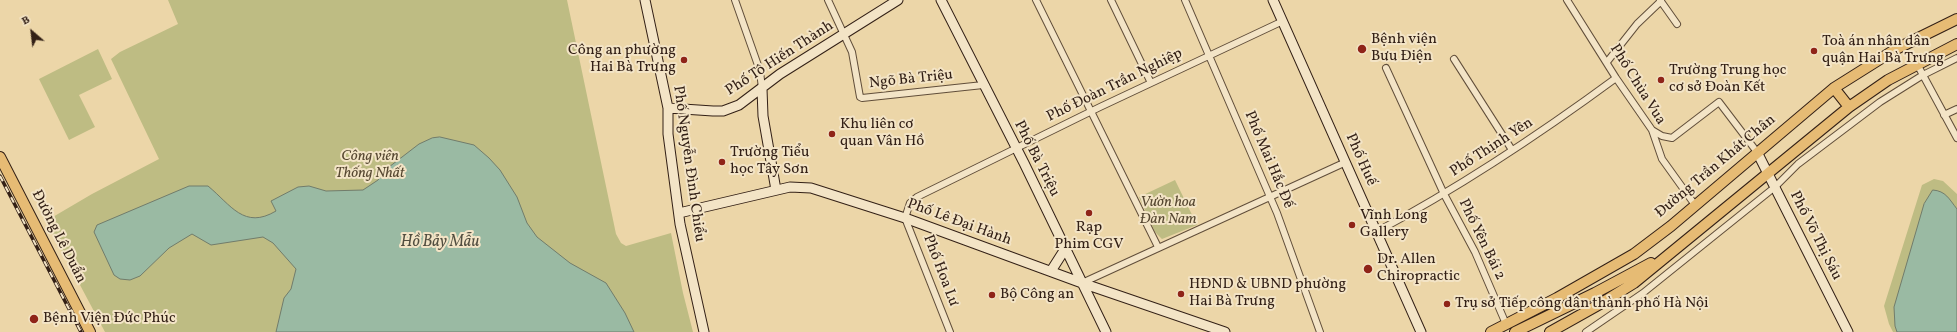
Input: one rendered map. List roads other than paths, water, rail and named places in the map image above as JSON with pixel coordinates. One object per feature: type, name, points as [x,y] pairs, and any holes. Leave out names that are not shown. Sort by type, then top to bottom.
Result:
[{"type":"main road","name":"Đường Trần Khát Chân","points":[[1491,332],[1557,298],[1634,254],[1695,205],[1834,88],[1896,49],[1957,19]]},
{"type":"main road","points":[[1550,332],[1634,283],[1849,107],[1888,80],[1957,44]]},
{"type":"main road","points":[[1834,88],[1849,107]]},
{"type":"main road","name":"Đường Lê Duẩn","points":[[0,157],[90,332]]},
{"type":"main road","points":[[1562,308],[1616,273],[1634,254]]},
{"type":"main road","points":[[1515,332],[1667,255]]},
{"type":"main road","points":[[1497,332],[1506,324]]},
{"type":"street","name":"Phố Nguyễn Đình Chiểu","points":[[645,0],[668,108],[668,141],[679,213],[704,332]]},
{"type":"street","points":[[736,0],[760,71],[763,116],[776,190]]},
{"type":"street","points":[[828,0],[844,34]]},
{"type":"street","name":"Phố Tô Hiến Thành","points":[[668,108],[723,111],[739,105],[780,74],[898,0]]},
{"type":"street","name":"Phố Bà Triệu","points":[[941,0],[1016,148],[1106,332]]},
{"type":"street","points":[[1036,0],[1158,247]]},
{"type":"street","points":[[1111,0],[1151,83]]},
{"type":"street","name":"Phố Mai Hắc Đế","points":[[1185,0],[1270,197],[1320,332]]},
{"type":"street","name":"Phố Huế","points":[[1273,0],[1422,332]]},
{"type":"street","name":"Phố Chùa Vua","points":[[1568,0],[1616,78],[1652,130],[1662,159],[1695,205]]},
{"type":"street","points":[[1607,62],[1637,24],[1660,1],[1677,24]]},
{"type":"street","name":"Phố Đoàn Trần Nghiệp","points":[[906,218],[910,203],[917,197],[1151,83],[1283,22]]},
{"type":"street","name":"Ngõ Bà Triệu","points":[[844,34],[852,52],[860,97],[862,98],[983,85]]},
{"type":"street","points":[[1586,332],[1643,293],[1774,187],[1798,164],[1880,102],[1923,75],[1957,58]]},
{"type":"street","points":[[1454,59],[1512,150]]},
{"type":"street","points":[[1917,64],[1957,138]]},
{"type":"street","name":"Phố Yên Bái 2","points":[[1386,68],[1444,194],[1475,252],[1506,324]]},
{"type":"street","name":"Phố Thịnh Yên","points":[[1376,232],[1444,194],[1560,119],[1616,78]]},
{"type":"street","points":[[1652,130],[1662,136],[1672,138],[1719,102],[1757,152]]},
{"type":"street","points":[[1944,115],[1957,109]]},
{"type":"street","name":"Phố Võ Thị Sáu","points":[[1757,152],[1848,332]]},
{"type":"street","points":[[1082,283],[1346,162]]},
{"type":"street","name":"Phố Lê Đại Hành","points":[[679,213],[776,190],[798,186],[811,188],[906,218],[1051,270],[1082,283],[1224,332]]},
{"type":"street","name":"Phố Hoa Lư","points":[[906,218],[950,332]]},
{"type":"street","points":[[1051,270],[1065,249]]},
{"type":"street","points":[[1416,321],[1430,332]]},
{"type":"water","name":"Hồ Bảy Mẫu","points":[[440,137],[474,145],[489,158],[500,170],[517,197],[527,223],[537,237],[570,263],[606,283],[625,313],[634,332],[276,332],[284,298],[291,289],[296,269],[273,243],[263,237],[211,245],[192,234],[169,248],[140,276],[130,280],[120,279],[114,275],[94,232],[97,225],[189,186],[208,186],[239,213],[255,218],[265,216],[276,211],[271,201],[298,187],[309,186],[326,191],[363,190],[378,180],[389,167],[419,144],[432,138]]},
{"type":"water","points":[[1933,190],[1944,194],[1957,209],[1957,332],[1897,332],[1895,326],[1894,307],[1924,204]]},
{"type":"railway","points":[[0,176],[81,332]]},
{"type":"place","name":"Bệnh viện Bưu Điện","points":[[1362,49]]},
{"type":"place","name":"Toà án nhân dân quận Hai Bà Trưng","points":[[1814,51]]},
{"type":"place","name":"Công an phường Hai Bà Trưng","points":[[684,60]]},
{"type":"place","name":"Trường Trung học cơ sở Đoàn Kết","points":[[1661,80]]},
{"type":"place","name":"Khu liên cơ quan Vân Hồ","points":[[832,134]]},
{"type":"place","name":"Trường Tiểu học Tây Sơn","points":[[722,162]]},
{"type":"place","name":"Rạp Phim CGV","points":[[1089,213]]},
{"type":"place","name":"Vĩnh Long Gallery","points":[[1352,225]]},
{"type":"place","name":"Dr. Allen Chiropractic","points":[[1368,269]]},
{"type":"place","name":"HĐND & UBND phường Hai Bà Trưng","points":[[1181,294]]},
{"type":"place","name":"Bộ Công an","points":[[992,295]]},
{"type":"place","name":"Trụ sở Tiếp công dân thành phố Hà Nội","points":[[1447,304]]},
{"type":"place","name":"Bệnh Viện Đức Phúc","points":[[34,319]]},
{"type":"park label","name":"Công viên Thống Nhất","points":[[370,166]]},
{"type":"park label","name":"Vườn hoa Đàn Nam","points":[[1168,212]]}]
